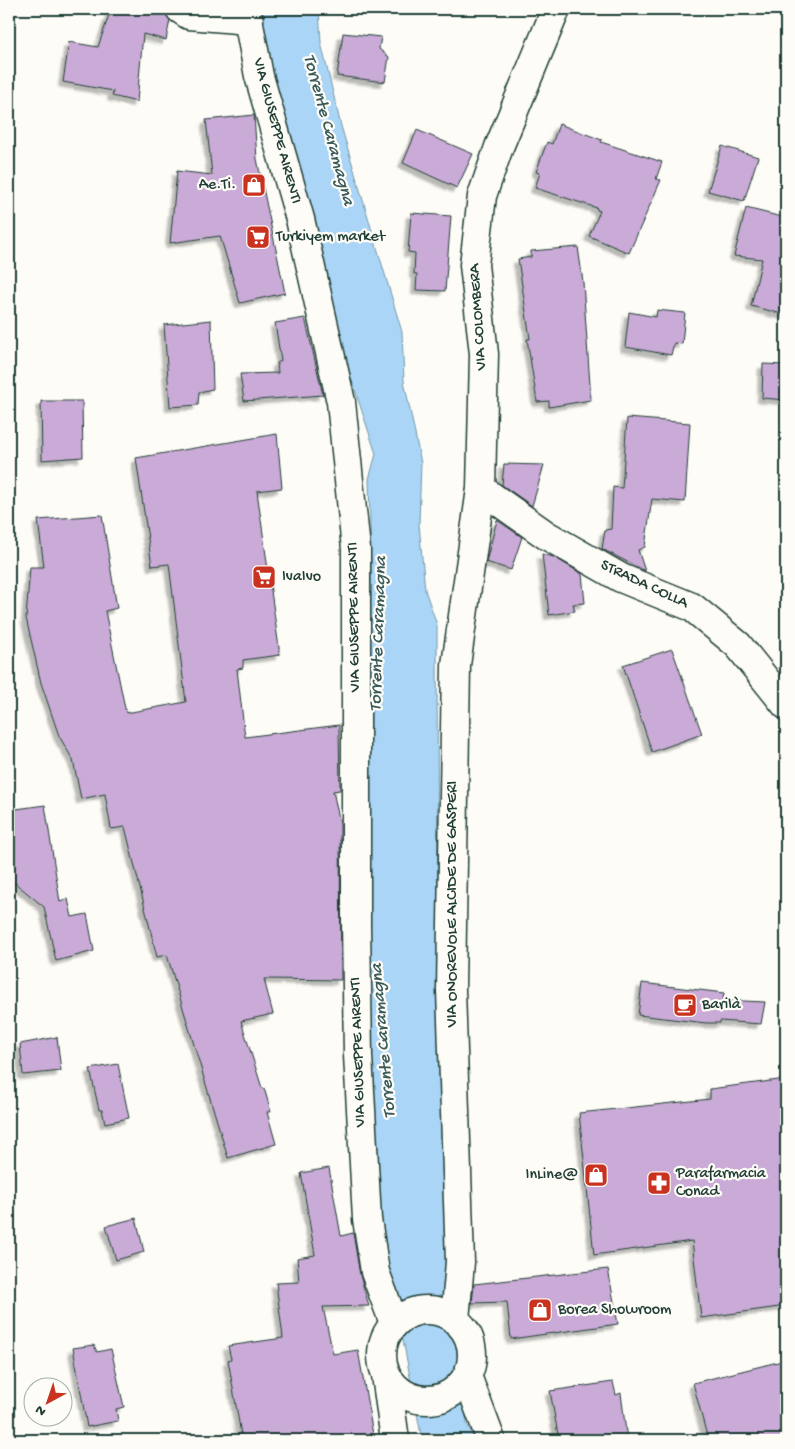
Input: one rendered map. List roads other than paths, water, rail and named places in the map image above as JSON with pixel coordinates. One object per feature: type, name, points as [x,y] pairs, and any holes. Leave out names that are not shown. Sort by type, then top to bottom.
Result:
[{"type":"main road","points":[[180,9],[190,15],[248,14]]},
{"type":"main road","name":"VIA COLOMBERA","points":[[481,489],[484,354],[474,265],[482,196],[498,146],[556,9]]},
{"type":"main road","name":"VIA GIUSEPPE AIRENTI","points":[[248,14],[259,76],[300,219],[341,402],[356,549],[356,933],[358,1055],[367,1219],[375,1272],[394,1324]]},
{"type":"main road","name":"STRADA COLLA","points":[[481,489],[546,535],[621,578],[692,607],[738,645],[786,705]]},
{"type":"main road","name":"VIA ONOREVOLE ALCIDE DE GASPERI","points":[[455,1320],[460,1262],[451,990],[456,665],[481,489]]},
{"type":"main road","points":[[386,1375],[394,1386],[414,1398],[432,1400],[446,1396],[467,1376],[471,1362],[471,1346],[466,1332],[455,1320],[444,1313],[417,1310],[404,1315],[386,1335],[382,1348],[382,1361],[386,1375],[394,1433]]},
{"type":"main road","points":[[467,1376],[491,1440]]},
{"type":"main road","points":[[394,1433],[414,1398]]},
{"type":"water","name":"Torrente Caramagna","points":[[258,9],[319,9],[321,43],[341,126],[402,332],[404,381],[421,463],[419,524],[425,590],[437,625],[438,1036],[450,1230],[445,1270],[467,1424],[475,1440],[422,1440],[374,1187],[368,1031],[371,569],[369,479],[376,454],[351,378],[263,40]]},
{"type":"place","name":"Ae.Ti.","points":[[254,185]]},
{"type":"place","name":"Turkiyem market","points":[[258,237]]},
{"type":"place","name":"IvaIvo","points":[[264,577]]},
{"type":"place","name":"Barilà","points":[[685,1005]]},
{"type":"place","name":"InLine@","points":[[596,1175]]},
{"type":"place","name":"Parafarmacia Conad","points":[[659,1183]]},
{"type":"place","name":"Borea Showroom","points":[[540,1310]]}]
